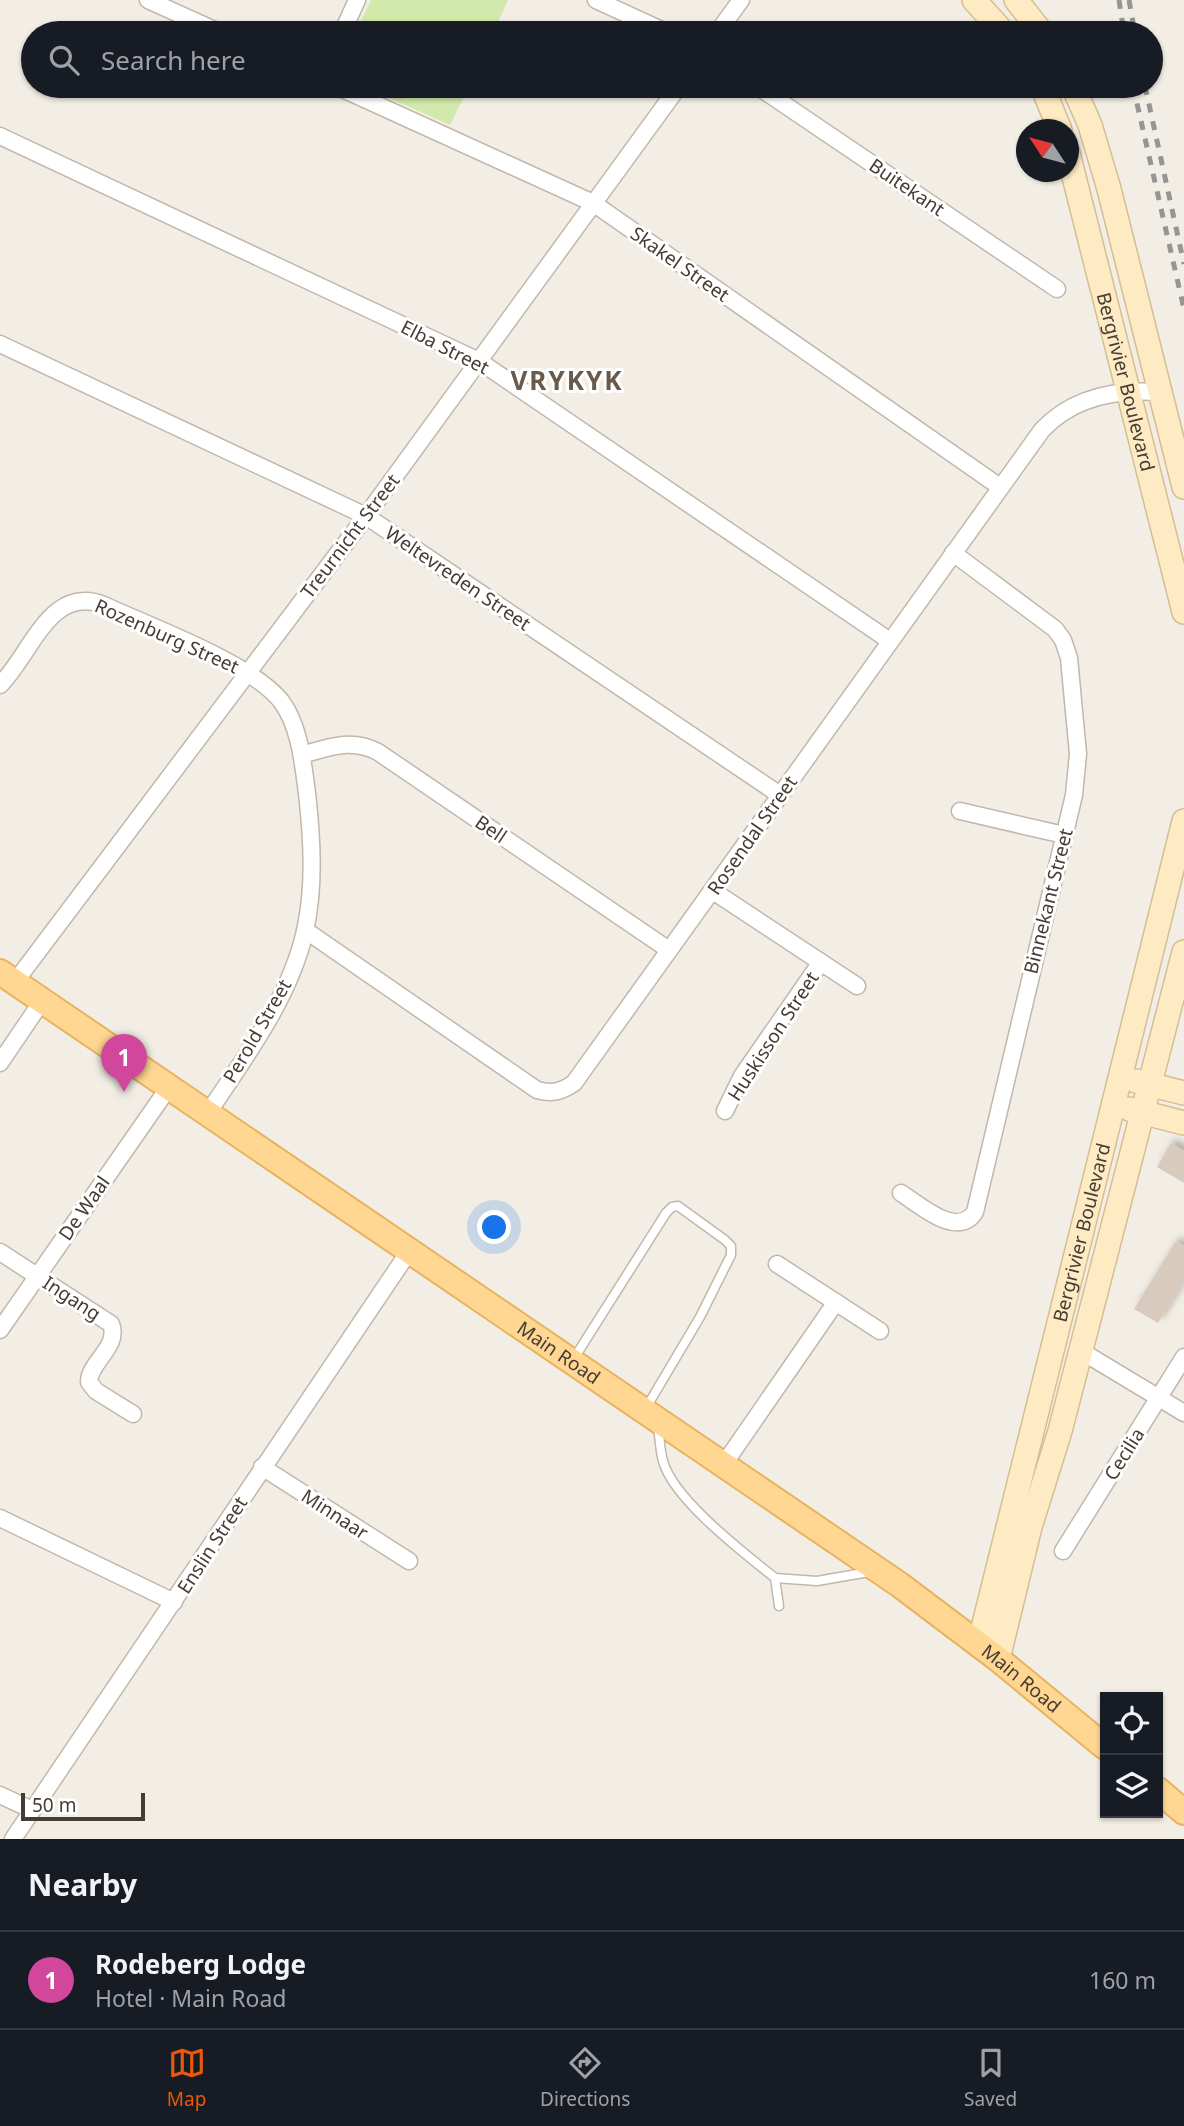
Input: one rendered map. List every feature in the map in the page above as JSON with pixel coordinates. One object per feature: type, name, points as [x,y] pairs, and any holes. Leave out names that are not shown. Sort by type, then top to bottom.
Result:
[{"type":"main road","name":"Main Road","points":[[7,977],[880,1571],[979,1644],[1100,1743]]},
{"type":"main road","points":[[1163,1794],[1184,1812]]},
{"type":"street","points":[[148,0],[194,21]]},
{"type":"street","points":[[347,21],[357,0]]},
{"type":"street","points":[[596,0],[642,21]]},
{"type":"street","points":[[726,21],[741,0]]},
{"type":"street","points":[[974,0],[993,21]]},
{"type":"street","points":[[1016,0],[1033,21]]},
{"type":"street","name":"Skakel Street","points":[[362,98],[593,203],[1000,486]]},
{"type":"street","name":"Treurnicht Street","points":[[7,977],[248,672],[366,516],[670,98]]},
{"type":"street","name":"Buitekant","points":[[775,98],[1057,289]]},
{"type":"street","points":[[1047,98],[1056,119]]},
{"type":"street","name":"Bergrivier Boulevard","points":[[1078,98],[1090,125],[1109,188],[1184,487]]},
{"type":"street","name":"Elba Street","points":[[0,136],[479,361],[890,641]]},
{"type":"street","name":"Bergrivier Boulevard","points":[[1076,182],[1184,612]]},
{"type":"street","name":"Weltevreden Street","points":[[0,344],[366,516],[780,795]]},
{"type":"street","name":"Rosendal Street","points":[[305,930],[537,1090],[546,1093],[564,1090],[574,1083],[1042,430],[1062,411],[1094,398],[1130,390],[1159,392]]},
{"type":"street","name":"Binnekant Street","points":[[901,1193],[954,1223],[966,1222],[975,1212],[1074,795],[1078,754],[1067,648],[1055,629],[953,553]]},
{"type":"street","name":"Rozenburg Street","points":[[0,685],[54,614],[66,604],[83,599],[104,605],[248,672]]},
{"type":"street","name":"Perold Street","points":[[208,1114],[274,1009],[293,970],[305,930],[312,841],[302,755],[281,702],[248,672]]},
{"type":"street","name":"Bell","points":[[302,755],[356,743],[378,752],[669,950]]},
{"type":"street","points":[[960,811],[1064,835]]},
{"type":"street","name":"Bergrivier Boulevard","points":[[979,1644],[1184,821]]},
{"type":"street","points":[[713,891],[857,986]]},
{"type":"street","name":"Bergrivier Boulevard","points":[[998,1659],[1030,1527],[1081,1351],[1184,953]]},
{"type":"street","name":"Huskisson Street","points":[[725,1111],[742,1076],[821,962]]},
{"type":"street","points":[[0,1063],[42,1001]]},
{"type":"street","points":[[1119,1077],[1184,1093]]},
{"type":"street","name":"De Waal","points":[[0,1330],[169,1087]]},
{"type":"street","points":[[1112,1105],[1184,1124]]},
{"type":"street","name":"Enslin Street","points":[[13,1839],[410,1250]]},
{"type":"street","points":[[0,1252],[37,1276]]},
{"type":"street","points":[[777,1265],[880,1331]]},
{"type":"street","name":"Ingang","points":[[37,1276],[111,1324],[111,1340],[92,1371],[89,1382],[96,1391],[133,1414]]},
{"type":"street","points":[[724,1464],[836,1302]]},
{"type":"street","points":[[1081,1351],[1184,1413]]},
{"type":"street","name":"Cecilia","points":[[1063,1550],[1184,1357]]},
{"type":"street","name":"Minnaar","points":[[262,1467],[408,1561]]},
{"type":"street","points":[[0,1518],[174,1602]]},
{"type":"street","points":[[0,1795],[32,1810]]},
{"type":"lane","points":[[573,1360],[666,1213],[672,1207],[678,1206],[725,1240],[731,1246],[731,1255],[651,1414],[663,1462],[676,1487],[718,1530],[775,1578],[817,1581],[880,1571]]},
{"type":"lane","points":[[775,1578],[779,1606]]},
{"type":"green space","points":[[371,0],[508,0],[498,21],[361,21]]},
{"type":"green space","points":[[389,98],[463,98],[450,125]]},
{"type":"building","points":[[1171,1143],[1184,1151],[1184,1183],[1157,1167]]},
{"type":"building","points":[[1176,1241],[1184,1246],[1184,1281],[1158,1323],[1134,1309]]},
{"type":"railway","points":[[1119,0],[1122,21]]},
{"type":"railway","points":[[1129,0],[1133,21]]},
{"type":"railway","points":[[1136,98],[1184,309]]},
{"type":"railway","points":[[1148,98],[1184,264]]},
{"type":"place","name":"Rodeberg Lodge","points":[[124,1092]]},
{"type":"district","name":"VRYKYK","points":[[567,381]]}]
